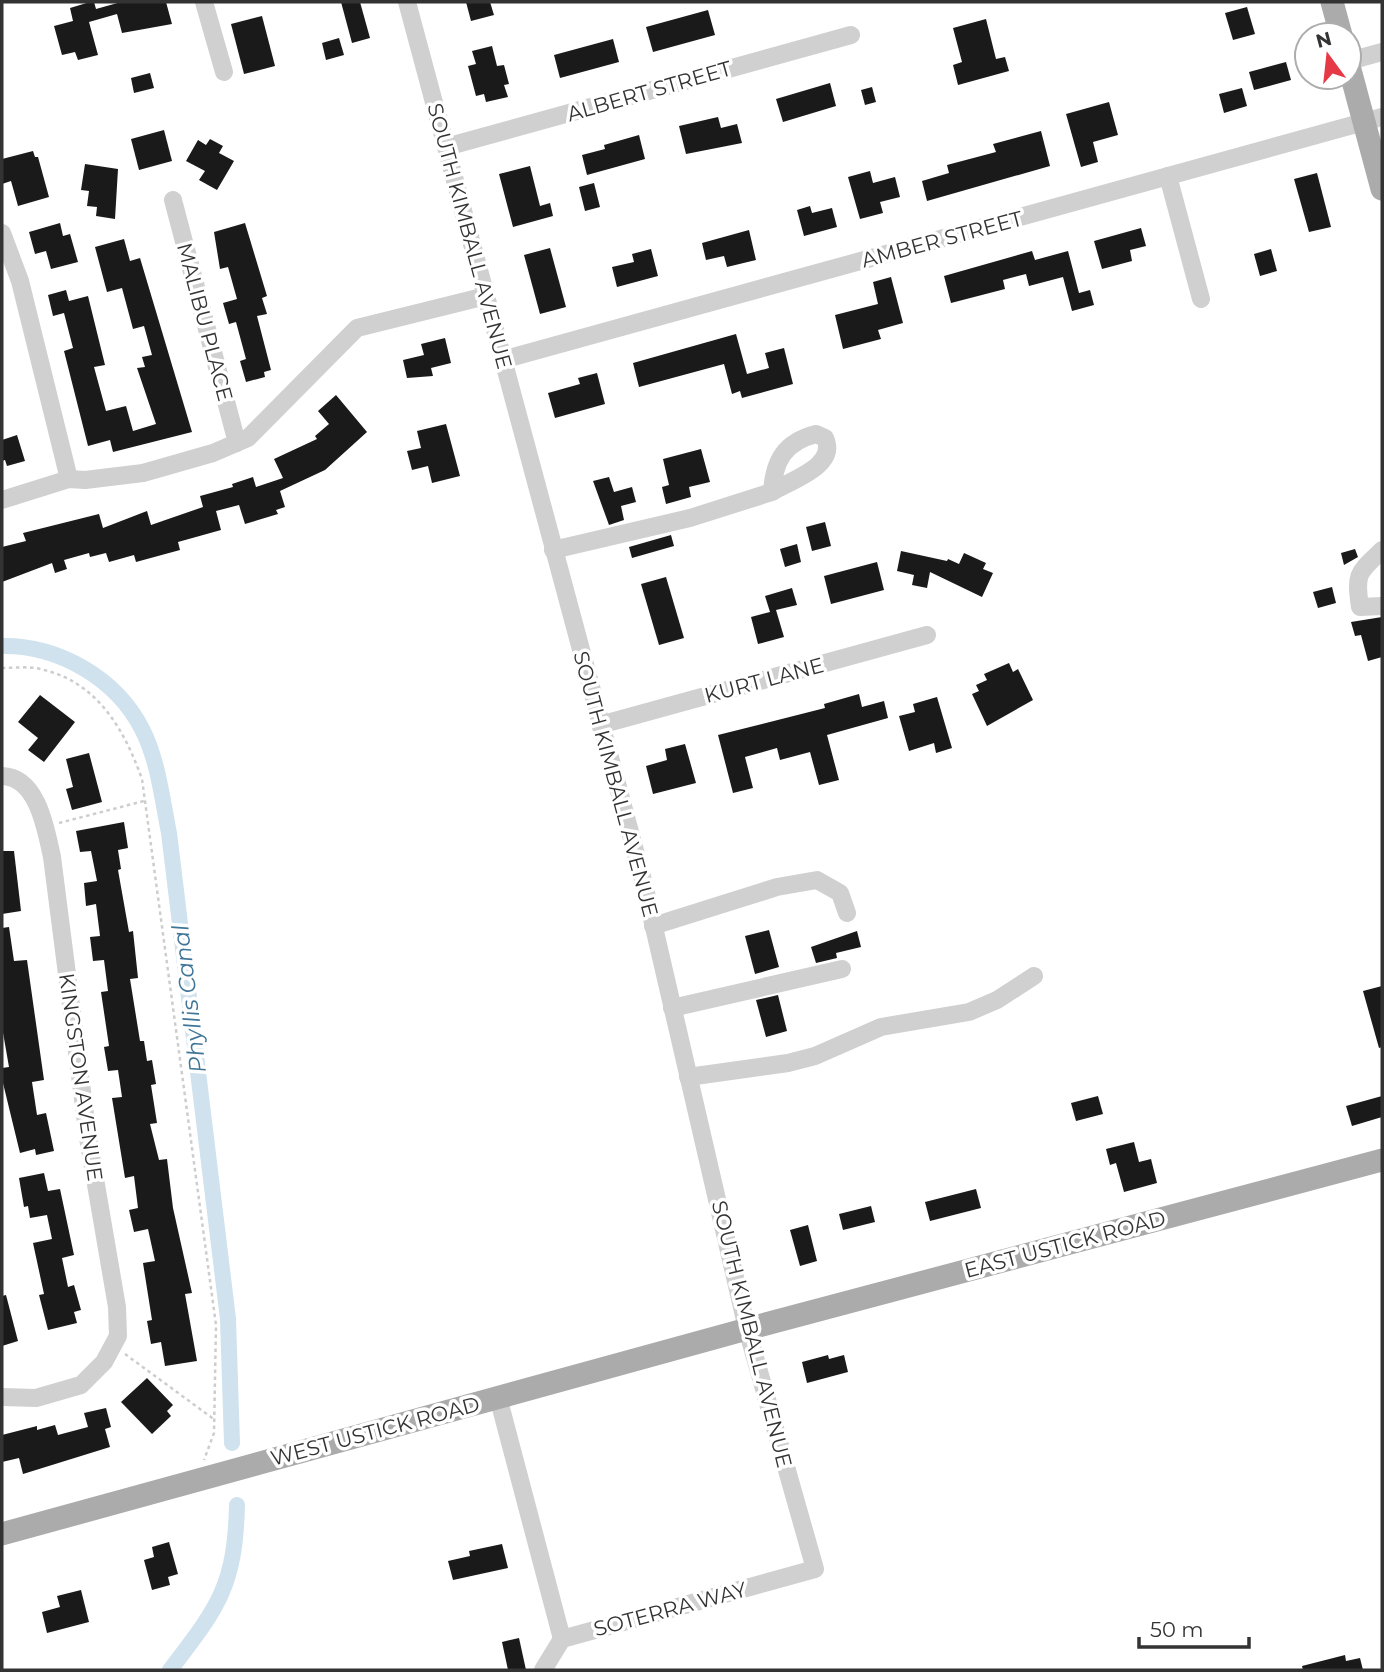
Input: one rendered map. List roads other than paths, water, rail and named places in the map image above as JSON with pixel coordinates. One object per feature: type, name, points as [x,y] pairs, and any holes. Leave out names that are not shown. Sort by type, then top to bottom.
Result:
[{"type":"main road","points":[[1332,2],[1337,21]]},
{"type":"main road","points":[[1360,91],[1373,120],[1382,189]]},
{"type":"main road","name":"EAST USTICK ROAD","points":[[747,1328],[1382,1160]]},
{"type":"main road","name":"WEST USTICK ROAD","points":[[2,1534],[747,1328]]},
{"type":"street","points":[[204,2],[224,72]]},
{"type":"street","name":"SOUTH KIMBALL AVENUE","points":[[407,2],[653,926],[747,1328],[815,1569]]},
{"type":"street","name":"ALBERT STREET","points":[[446,147],[851,35]]},
{"type":"street","points":[[1363,57],[1382,52]]},
{"type":"street","name":"AMBER STREET","points":[[502,360],[1373,120]]},
{"type":"street","points":[[1168,176],[1201,299]]},
{"type":"street","name":"MALIBU PLACE","points":[[173,200],[237,443]]},
{"type":"street","points":[[2,233],[20,281],[69,479]]},
{"type":"street","points":[[2,500],[69,479],[85,480],[143,473],[213,453],[237,443],[248,438],[357,328],[486,296]]},
{"type":"street","points":[[552,550],[690,518],[772,492]]},
{"type":"street","points":[[1382,550],[1359,572],[1356,580],[1360,607],[1382,606]]},
{"type":"street","name":"KURT LANE","points":[[600,724],[927,635]]},
{"type":"street","name":"KINGSTON AVENUE","points":[[2,776],[9,776],[29,792],[43,815],[88,1138],[117,1307],[117,1336],[108,1355],[81,1385],[36,1398],[2,1397]]},
{"type":"street","points":[[653,926],[777,887],[817,880],[840,893],[846,913]]},
{"type":"street","points":[[672,1008],[842,969]]},
{"type":"street","points":[[688,1077],[788,1063],[815,1056],[881,1027],[968,1012],[997,1000],[1034,976]]},
{"type":"street","points":[[498,1397],[562,1639],[543,1670]]},
{"type":"street","name":"SOTERRA WAY","points":[[562,1639],[815,1569]]},
{"type":"waterway","name":"Phyllis Canal","points":[[2,646],[44,651],[64,658],[101,680],[131,711],[142,729],[156,766],[169,833],[228,1319],[232,1443]]},
{"type":"waterway","name":"Phyllis Canal","points":[[170,1670],[212,1612],[221,1595],[232,1557],[237,1505]]}]
